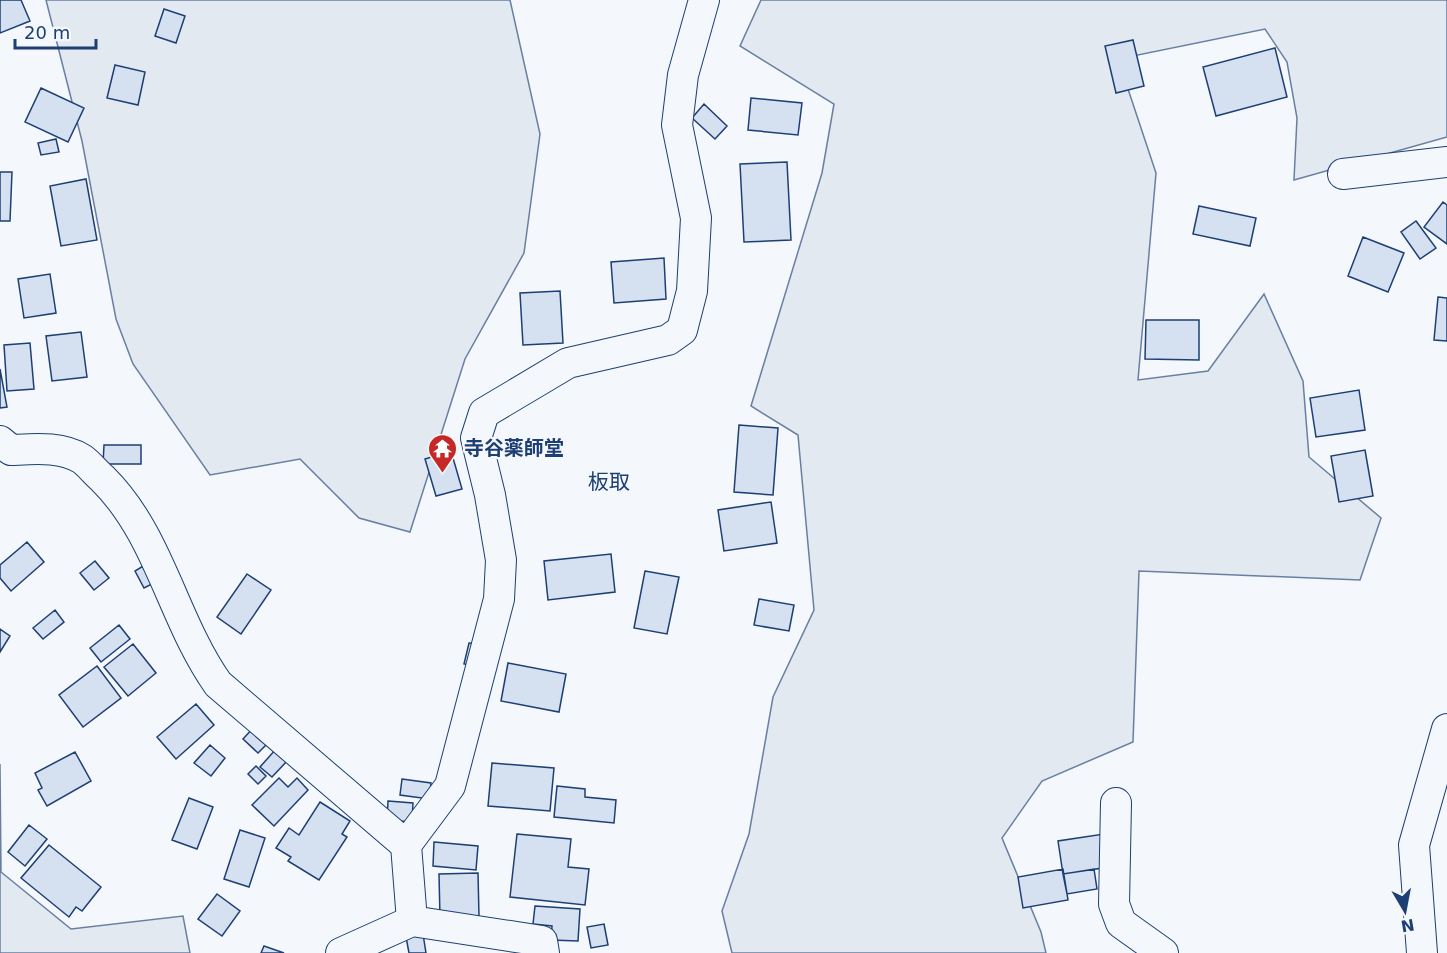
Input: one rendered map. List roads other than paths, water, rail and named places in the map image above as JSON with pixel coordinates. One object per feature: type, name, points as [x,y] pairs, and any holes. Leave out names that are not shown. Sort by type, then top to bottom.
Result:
[{"type":"street","points":[[412,921],[406,846],[450,786],[499,599],[501,560],[490,495],[476,438],[484,413],[568,363],[668,340],[682,330],[692,291],[696,218],[677,125],[683,75],[704,0]]},
{"type":"street","points":[[1343,174],[1447,162]]},
{"type":"street","points":[[4,451],[45,448],[82,459],[110,486],[139,523],[198,656],[218,684],[406,846]]},
{"type":"street","points":[[1422,953],[1414,845],[1447,729]]},
{"type":"street","points":[[1116,803],[1114,904],[1121,923],[1162,953]]},
{"type":"street","points":[[341,953],[412,921],[542,941],[544,953]]},
{"type":"place","name":"寺谷薬師堂","points":[[443,474]]},
{"type":"district","name":"板取","points":[[609,482]]}]
